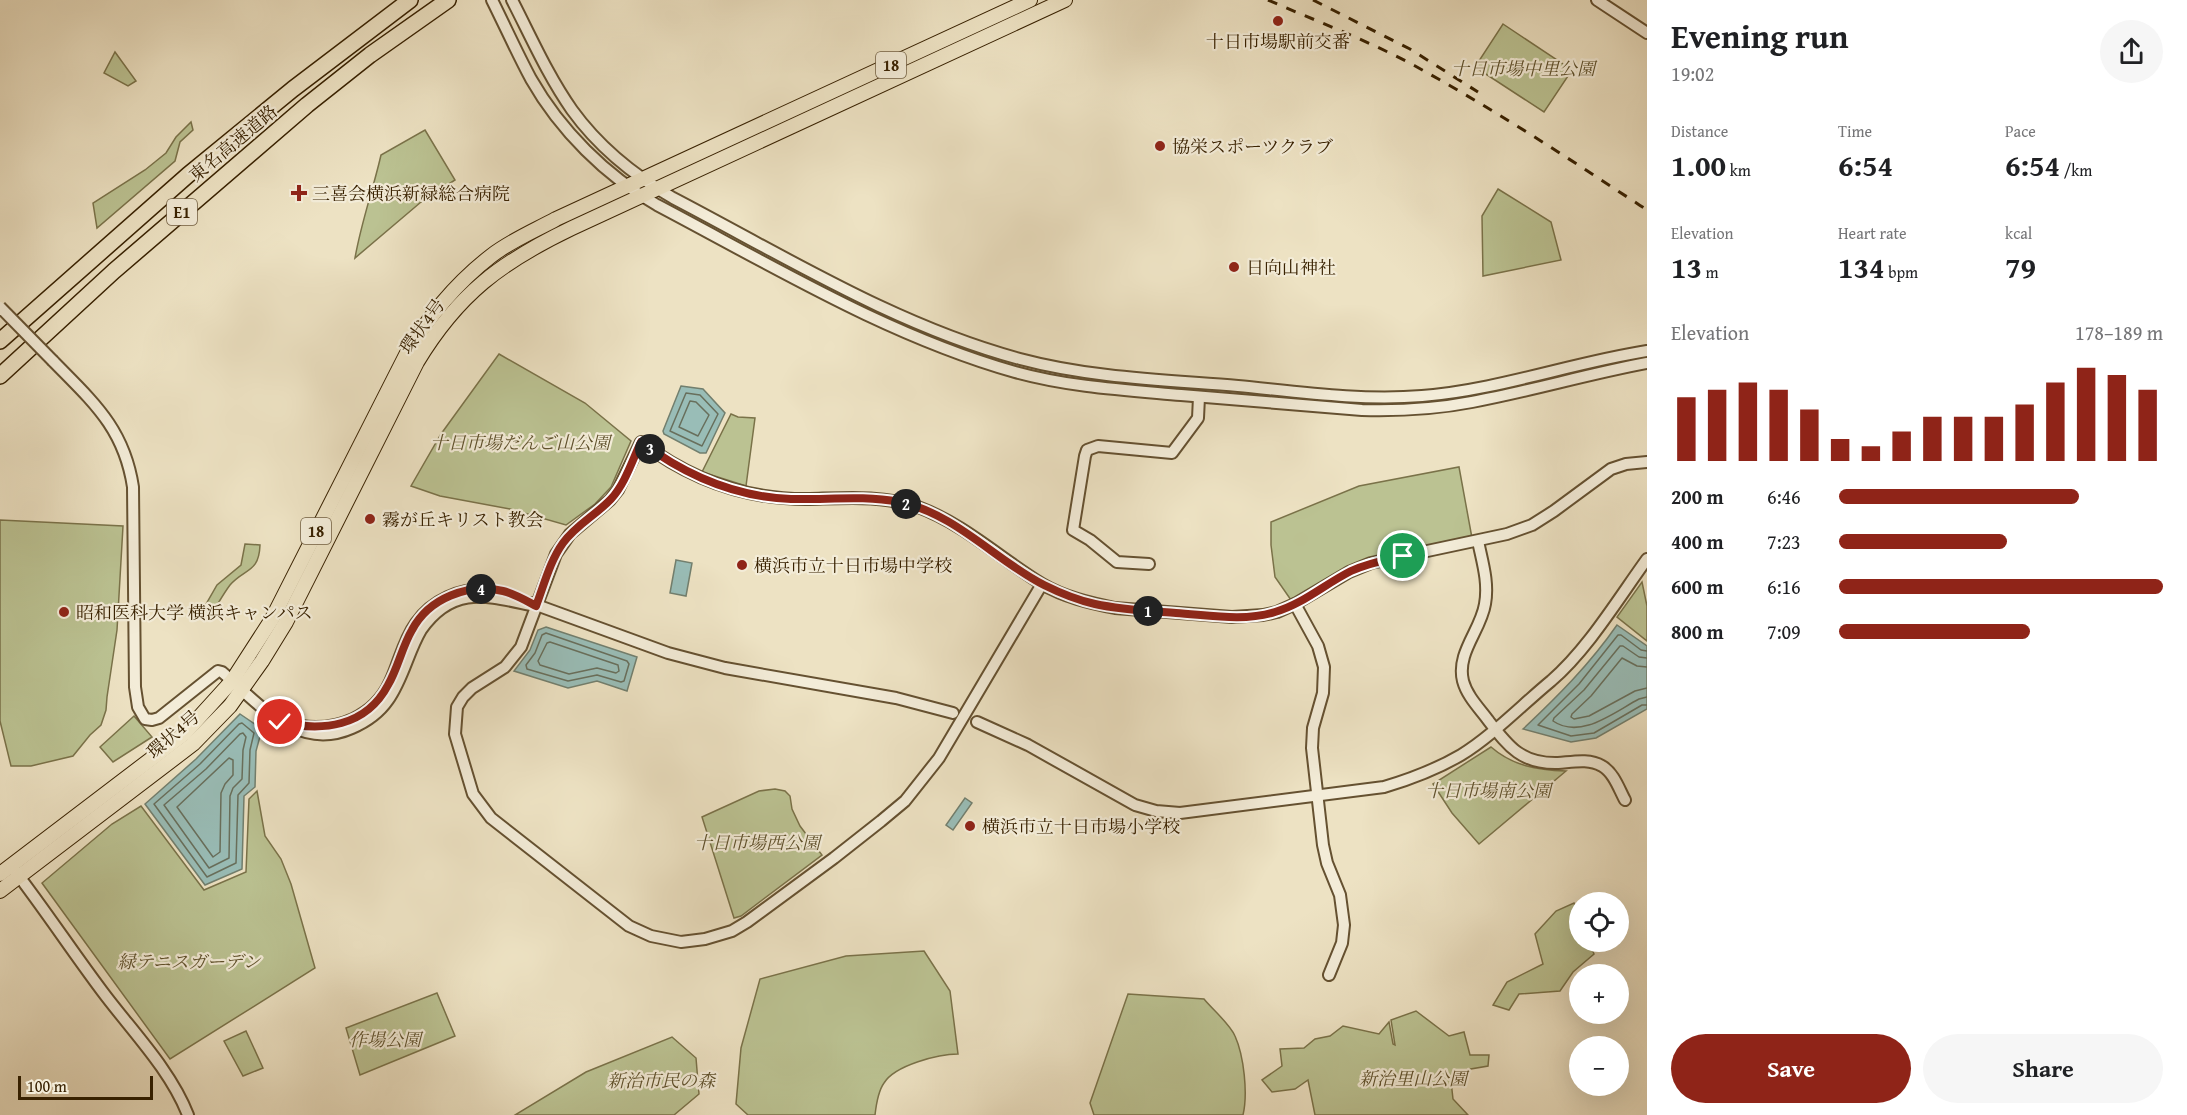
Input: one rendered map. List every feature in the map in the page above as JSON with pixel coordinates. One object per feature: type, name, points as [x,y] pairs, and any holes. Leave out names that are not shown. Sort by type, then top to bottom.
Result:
[{"type":"highway","name":"東名高速道路","points":[[0,341],[188,175],[356,40],[410,0]]},
{"type":"highway","name":"東名高速道路","points":[[0,376],[202,194],[370,55],[448,0]]},
{"type":"main road","name":"環状4号","points":[[237,685],[406,356],[435,310],[460,282],[492,255],[556,219],[1030,0]]},
{"type":"main road","name":"環状4号","points":[[0,891],[10,873],[184,734],[237,685],[286,622],[431,338],[474,289],[498,269],[541,243],[1065,0]]},
{"type":"street","points":[[492,0],[531,79],[544,99],[573,136],[626,187],[875,319],[966,357],[1049,380],[1087,386],[1362,410],[1421,410],[1471,403],[1647,363]]},
{"type":"street","points":[[512,0],[549,71],[573,110],[613,154],[643,179],[888,311],[970,344],[1021,359],[1088,373],[1362,397],[1421,396],[1481,388],[1647,351]]},
{"type":"street","points":[[1597,0],[1647,33]]},
{"type":"street","points":[[0,307],[99,408],[113,428],[129,467],[133,488],[135,687],[138,707],[145,719],[159,718],[218,671],[280,722],[304,726],[332,726],[347,722],[361,715],[381,698],[415,624],[431,607],[456,593],[471,589],[502,591],[515,595],[536,606],[668,653],[725,668],[905,700],[953,713]]},
{"type":"street","points":[[1242,400],[1243,387]]},
{"type":"street","points":[[1149,564],[1117,562],[1090,540],[1073,530],[1085,456],[1087,450],[1098,447],[1172,453],[1198,418],[1199,397]]},
{"type":"street","points":[[1042,584],[947,745],[927,775],[905,801],[834,858],[747,922],[721,935],[681,942],[651,936],[629,926],[491,818],[473,794],[455,734],[458,707],[463,697],[472,688],[505,667],[514,658],[521,647],[556,554],[578,527],[610,500],[618,490],[641,442],[678,467],[718,486],[749,494],[790,499],[857,497],[901,502],[920,508],[954,525],[1042,584],[1093,604],[1136,610],[1247,617],[1277,612],[1349,572],[1371,563],[1478,541],[1532,525],[1611,470],[1626,464],[1647,462]]},
{"type":"street","points":[[1478,541],[1486,580],[1485,607],[1465,654],[1463,674],[1468,693],[1508,746],[1520,756],[1557,763],[1582,761],[1602,766],[1612,776],[1625,800]]},
{"type":"street","points":[[977,722],[1028,745],[1135,805],[1156,811],[1180,813],[1384,787],[1437,768],[1463,754],[1562,671],[1647,559]]},
{"type":"street","points":[[1295,604],[1318,646],[1324,667],[1323,693],[1312,737],[1323,844],[1327,863],[1340,895],[1344,925],[1342,943],[1329,975]]},
{"type":"street","points":[[10,873],[167,1075],[188,1115]]},
{"type":"green space","name":"十日市場中里公園","points":[[1503,24],[1572,70],[1544,112],[1475,67]]},
{"type":"green space","points":[[115,52],[136,81],[128,86],[104,73]]},
{"type":"green space","points":[[191,122],[193,130],[180,142],[175,161],[97,228],[93,203],[145,170],[166,153],[176,137]]},
{"type":"green space","points":[[425,130],[455,180],[421,202],[355,258],[381,155]]},
{"type":"green space","points":[[1498,189],[1551,222],[1561,260],[1483,276],[1482,216]]},
{"type":"green space","name":"十日市場だんご山公園","points":[[499,354],[585,403],[631,441],[611,487],[595,504],[566,525],[510,509],[440,496],[411,486],[441,434]]},
{"type":"green space","points":[[731,414],[738,417],[755,418],[746,486],[702,472]]},
{"type":"green space","points":[[1459,467],[1472,538],[1379,556],[1291,600],[1275,577],[1271,522],[1359,486]]},
{"type":"green space","name":"昭和医科大学 横浜キャンパス","points":[[0,520],[123,526],[117,630],[106,710],[101,725],[73,756],[31,766],[11,766],[0,721]]},
{"type":"green space","points":[[245,544],[260,545],[257,561],[230,585],[214,610],[205,606],[217,585],[241,565]]},
{"type":"green space","points":[[1642,582],[1647,606],[1647,641],[1617,617]]},
{"type":"green space","points":[[134,716],[152,737],[113,762],[100,747]]},
{"type":"green space","name":"十日市場南公園","points":[[1491,747],[1508,759],[1526,766],[1566,771],[1479,844],[1452,813],[1433,784]]},
{"type":"green space","name":"十日市場西公園","points":[[775,789],[785,791],[790,796],[792,809],[800,826],[822,855],[741,916],[734,918],[702,817],[759,791]]},
{"type":"green space","name":"緑テニスガーデン","points":[[257,791],[265,836],[281,859],[291,884],[315,968],[170,1059],[42,883],[112,824],[141,806],[204,890],[246,872],[249,799]]},
{"type":"green space","points":[[1569,905],[1569,952],[1593,952],[1594,954],[1582,964],[1569,964],[1569,978],[1560,991],[1519,994],[1509,1010],[1493,1005],[1507,982],[1543,964],[1535,934],[1556,911]]},
{"type":"green space","points":[[924,951],[950,991],[958,1054],[918,1062],[898,1071],[884,1083],[875,1115],[748,1115],[736,1104],[741,1048],[760,979],[846,956]]},
{"type":"green space","name":"作場公園","points":[[437,993],[455,1036],[360,1075],[346,1028]]},
{"type":"green space","points":[[1128,994],[1204,999],[1229,1027],[1238,1044],[1245,1086],[1243,1115],[1094,1115],[1090,1103]]},
{"type":"green space","name":"新治里山公園","points":[[1416,1011],[1449,1036],[1464,1032],[1470,1055],[1489,1055],[1488,1066],[1459,1071],[1451,1081],[1453,1099],[1468,1115],[1315,1115],[1308,1080],[1295,1089],[1272,1092],[1262,1080],[1282,1066],[1280,1049],[1304,1048],[1315,1039],[1330,1036],[1343,1026],[1379,1034],[1389,1022],[1395,1045],[1391,1020]]},
{"type":"green space","points":[[246,1031],[263,1068],[243,1076],[224,1041]]},
{"type":"green space","name":"新治市民の森","points":[[672,1037],[696,1058],[699,1094],[674,1115],[515,1115],[586,1072]]},
{"type":"water","points":[[681,386],[703,389],[725,413],[706,453],[700,453],[664,434],[663,431]]},
{"type":"water","points":[[676,560],[692,563],[686,596],[670,593]]},
{"type":"water","points":[[1617,625],[1647,646],[1647,709],[1596,738],[1571,742],[1523,729],[1573,679]]},
{"type":"water","points":[[546,627],[637,657],[627,691],[597,681],[568,688],[514,671],[530,650],[538,630]]},
{"type":"water","points":[[240,714],[262,729],[256,751],[255,787],[244,796],[242,869],[205,885],[145,804],[196,759]]},
{"type":"water","points":[[965,798],[972,803],[953,830],[946,825]]},
{"type":"railway","points":[[1268,0],[1355,37],[1437,78],[1498,114],[1647,210]]},
{"type":"railway","points":[[1313,0],[1410,49],[1478,92]]},
{"type":"place","name":"十日市場駅前交番","points":[[1278,21]]},
{"type":"place","name":"協栄スポーツクラブ","points":[[1160,146]]},
{"type":"place","name":"三喜会横浜新緑総合病院","points":[[299,193]]},
{"type":"place","name":"日向山神社","points":[[1234,267]]},
{"type":"place","name":"霧が丘キリスト教会","points":[[370,519]]},
{"type":"place","name":"横浜市立十日市場中学校","points":[[742,565]]},
{"type":"place","name":"昭和医科大学 横浜キャンパス","points":[[64,612]]},
{"type":"place","name":"横浜市立十日市場小学校","points":[[970,826]]},
{"type":"route","points":[[280,722],[304,726],[332,726],[361,715],[381,698],[410,633],[421,616],[441,600],[456,593],[471,589],[502,591],[536,606],[556,554],[578,527],[610,500],[618,490],[641,442],[678,467],[718,486],[749,494],[790,499],[857,497],[901,502],[920,508],[954,525],[1042,584],[1074,598],[1115,608],[1232,617],[1263,615],[1295,604],[1349,572],[1371,563],[1403,556]]}]
